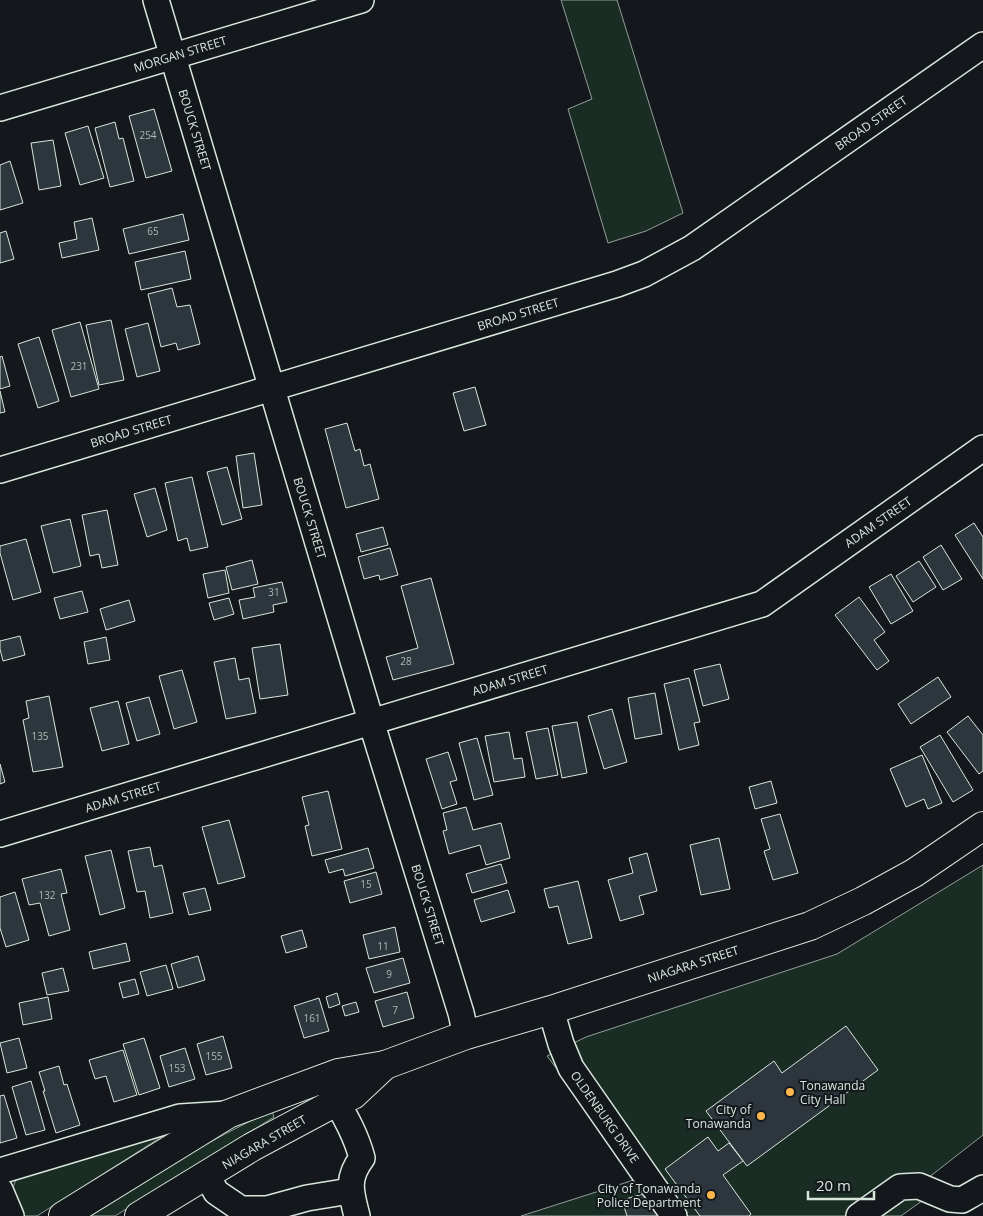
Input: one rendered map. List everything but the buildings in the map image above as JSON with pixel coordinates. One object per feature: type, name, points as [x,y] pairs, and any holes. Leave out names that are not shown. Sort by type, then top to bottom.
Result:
[{"type":"main road","name":"NIAGARA STREET","points":[[63,1216],[228,1114],[330,1090],[353,1095],[385,1065],[466,1035],[550,1010],[810,926],[863,901],[914,873],[983,826]]},
{"type":"main road","name":"NIAGARA STREET","points":[[139,1216],[252,1147],[330,1090]]},
{"type":"street","name":"BOUCK STREET","points":[[156,0],[371,721],[461,1013],[466,1035]]},
{"type":"street","name":"MORGAN STREET","points":[[0,108],[361,0]]},
{"type":"street","name":"BROAD STREET","points":[[0,470],[608,287],[644,274],[692,248],[983,45]]},
{"type":"street","name":"ADAM STREET","points":[[0,834],[762,604],[983,448]]},
{"type":"street","name":"OLDENBURG DRIVE","points":[[550,1010],[571,1068],[674,1216]]},
{"type":"street","points":[[330,1090],[358,1142],[362,1158],[355,1168],[350,1191],[357,1216]]},
{"type":"street","name":"NIAGARA STREET","points":[[0,1171],[180,1117],[228,1114]]},
{"type":"street","points":[[207,1175],[216,1192],[241,1209],[267,1209],[307,1198],[350,1191]]},
{"type":"street","points":[[860,1216],[900,1186],[919,1186],[950,1199],[962,1200],[983,1188]]},
{"type":"street","points":[[0,1190],[11,1216]]},
{"type":"green space","points":[[561,0],[617,0],[683,213],[646,231],[608,243],[568,109],[592,99]]},
{"type":"green space","points":[[983,865],[983,1135],[928,1178],[937,1190],[901,1216],[521,1216],[640,1178],[547,1056],[586,1037],[837,954]]},
{"type":"green space","points":[[272,1111],[274,1117],[115,1216],[89,1216],[201,1147]]},
{"type":"green space","points":[[169,1132],[37,1216],[24,1216],[16,1201],[13,1191],[14,1185],[20,1176]]},
{"type":"place","name":"Tonawanda City Hall","points":[[790,1092]]},
{"type":"place","name":"City of Tonawanda","points":[[761,1116]]},
{"type":"place","name":"City of Tonawanda Police Department","points":[[711,1195]]}]
